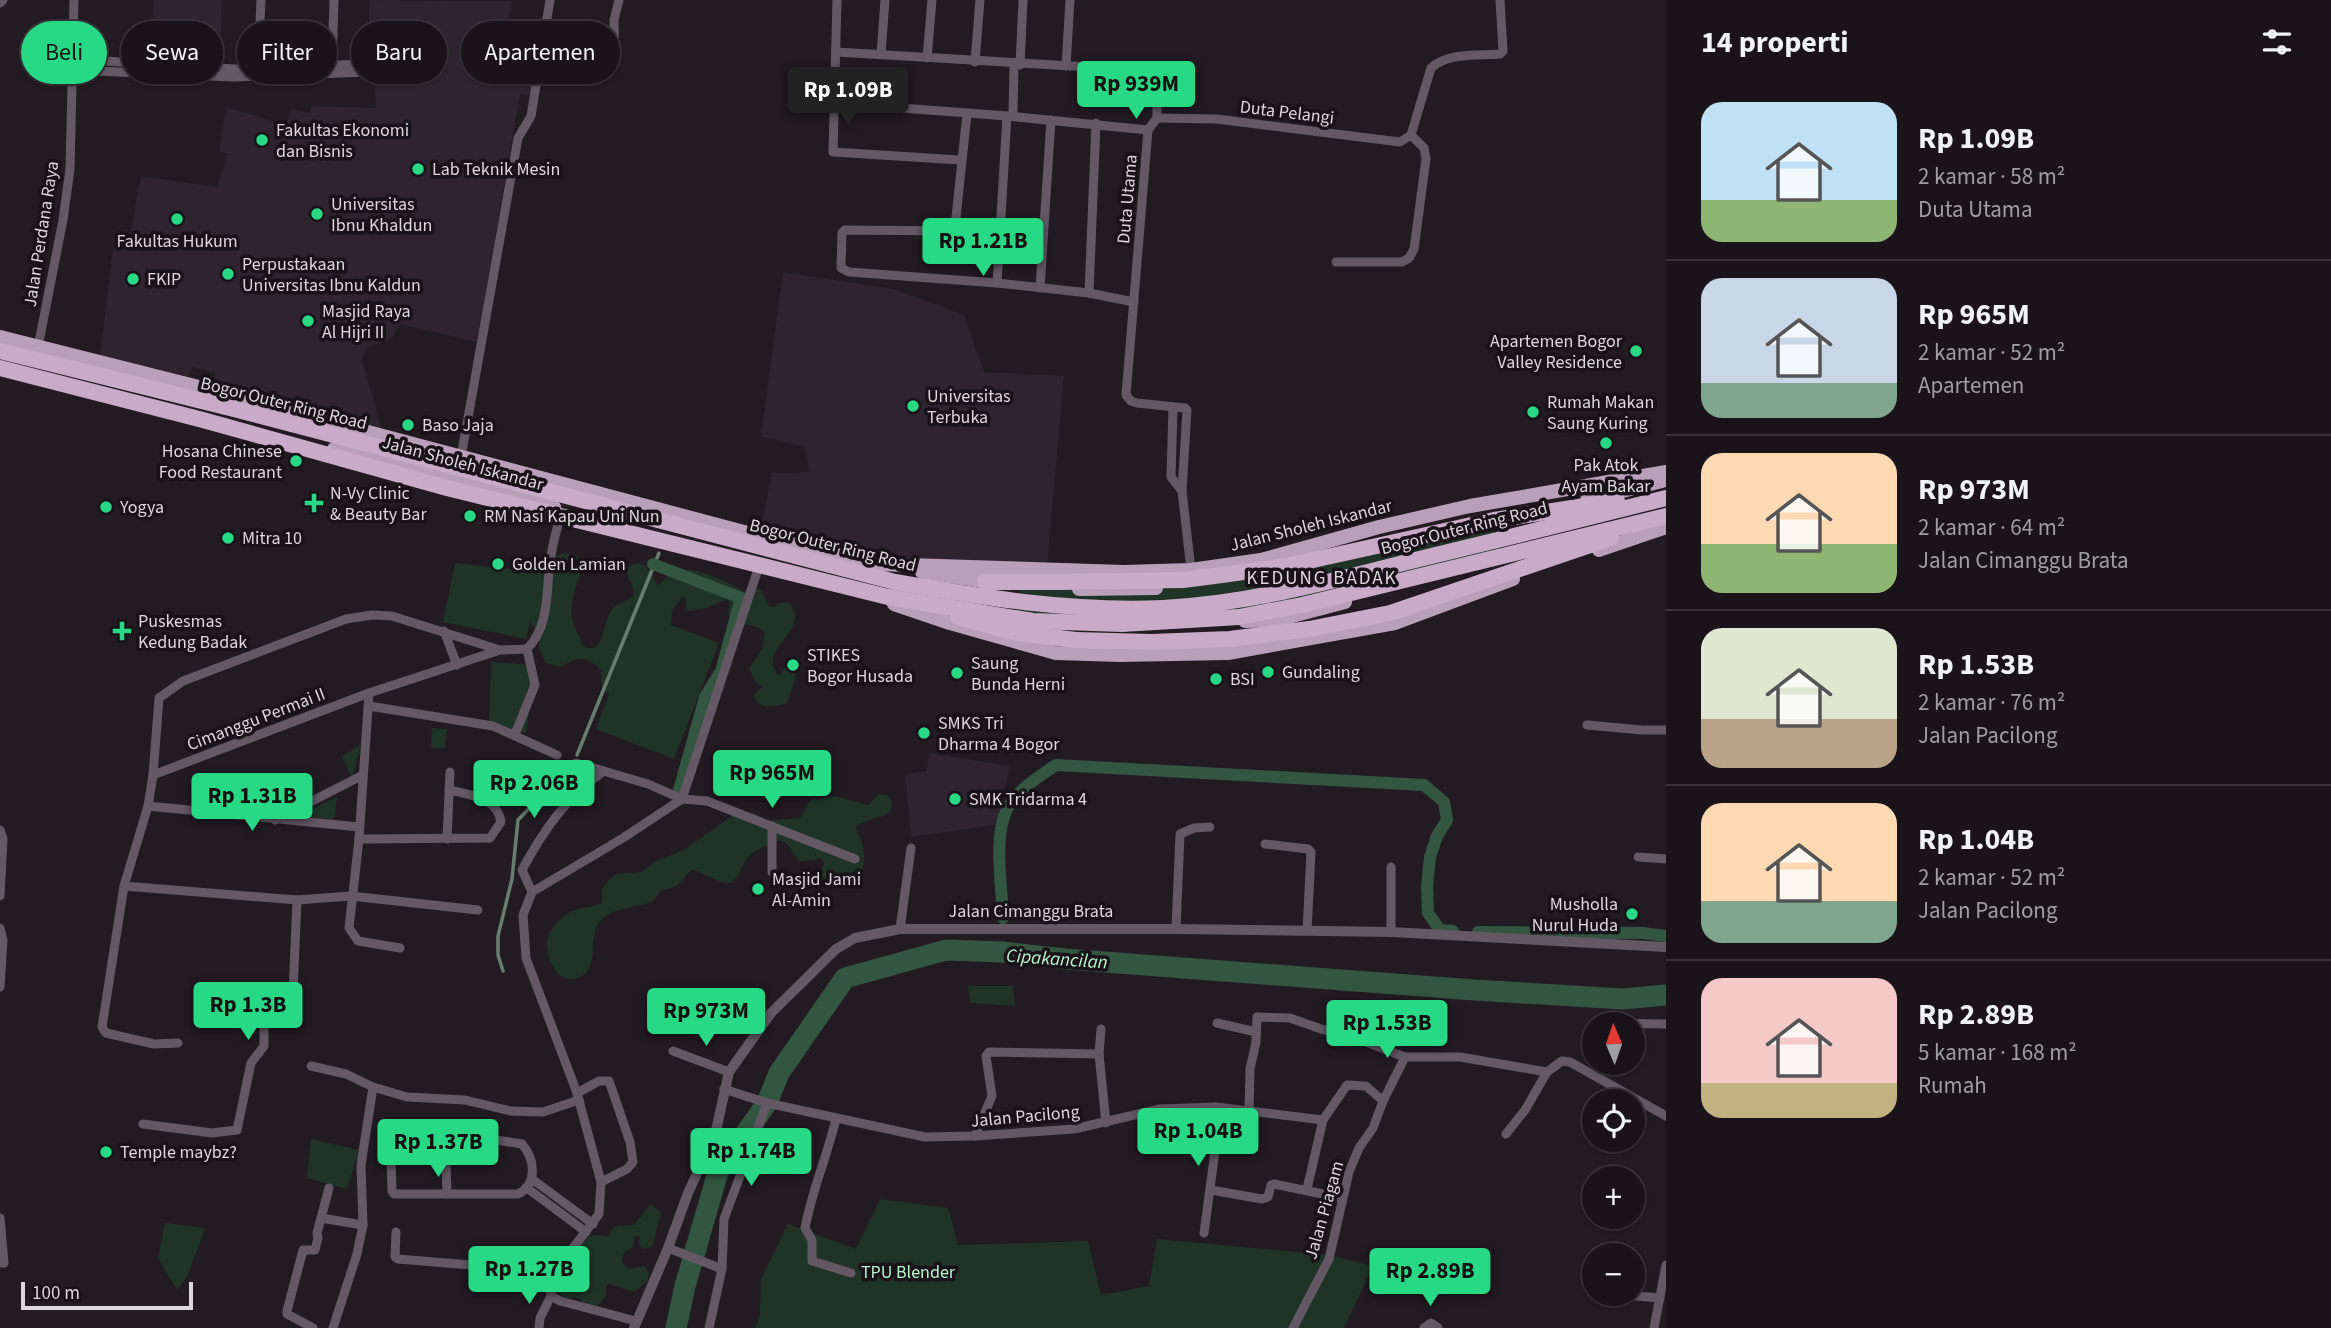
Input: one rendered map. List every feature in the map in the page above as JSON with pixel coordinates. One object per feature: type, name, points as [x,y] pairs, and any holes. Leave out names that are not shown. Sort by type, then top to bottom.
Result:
[{"type":"highway","name":"Jalan Sholeh Iskandar","points":[[0,337],[876,564],[985,582],[1050,589],[1181,587],[1283,572],[1666,480]]},
{"type":"highway","name":"Bogor Outer Ring Road","points":[[0,351],[234,409],[895,582],[997,600],[1075,608],[1165,608],[1231,601],[1310,586],[1666,496]]},
{"type":"highway","name":"Jalan Sholeh Iskandar","points":[[0,366],[562,509],[760,563],[950,623],[1056,653],[1228,653],[1395,623],[1666,527]]},
{"type":"highway","name":"Bogor Outer Ring Road","points":[[0,366],[447,488],[888,597],[1033,621],[1122,624],[1239,617],[1302,605],[1666,518]]},
{"type":"highway","points":[[342,451],[350,428]]},
{"type":"highway","name":"Jalan Sholeh Iskandar","points":[[876,564],[1124,572],[1191,570],[1261,560],[1380,527],[1471,506],[1666,472]]},
{"type":"highway","points":[[985,582],[1183,580],[1286,566],[1494,520],[1666,496]]},
{"type":"highway","points":[[1582,501],[1591,538]]},
{"type":"highway","points":[[958,617],[1017,633],[1076,640],[1151,642],[1230,639],[1309,629],[1390,613],[1666,518]]},
{"type":"highway","name":"Jalan Sholeh Iskandar","points":[[913,610],[1061,631],[1277,620],[1591,538],[1651,532]]},
{"type":"street","name":"Jalan Perdana Raya","points":[[73,21],[74,0]]},
{"type":"street","points":[[260,21],[261,0]]},
{"type":"street","points":[[333,21],[334,0]]},
{"type":"street","points":[[461,457],[518,138],[531,116],[550,0]]},
{"type":"street","points":[[614,21],[619,0]]},
{"type":"street","points":[[837,0],[833,152],[960,160]]},
{"type":"street","points":[[881,54],[885,0]]},
{"type":"street","points":[[927,58],[932,0]]},
{"type":"street","points":[[975,62],[980,0]]},
{"type":"street","points":[[997,283],[1010,116],[1023,0]]},
{"type":"street","points":[[1066,66],[1070,0]]},
{"type":"street","points":[[1336,262],[1402,262],[1407,261],[1411,255],[1420,211],[1426,153],[1411,135],[1430,68],[1438,61],[1448,58],[1500,54],[1503,51],[1500,0]]},
{"type":"street","points":[[836,52],[1017,65],[1157,71],[1157,118]]},
{"type":"street","points":[[107,61],[237,68]]},
{"type":"street","points":[[337,65],[366,64],[369,69],[368,72],[337,72]]},
{"type":"street","points":[[107,72],[237,77]]},
{"type":"street","name":"Jalan Perdana Raya","points":[[38,347],[70,169],[72,84]]},
{"type":"street","points":[[835,103],[1096,123],[1148,130]]},
{"type":"street","points":[[967,114],[953,230],[958,239],[999,244]]},
{"type":"street","name":"Duta Pelangi","points":[[1157,118],[1217,119],[1400,142],[1411,135]]},
{"type":"street","name":"Duta Utama","points":[[1157,118],[1148,130],[1126,395],[1137,403],[1173,407]]},
{"type":"street","points":[[1040,288],[1051,120]]},
{"type":"street","points":[[1089,293],[1096,123]]},
{"type":"street","points":[[953,230],[845,230],[842,233],[841,268],[849,272],[1089,293],[1134,302]]},
{"type":"street","points":[[1182,491],[1171,477],[1173,407],[1185,408],[1188,414],[1182,491],[1191,570]]},
{"type":"street","points":[[515,734],[535,685],[527,649],[537,639],[546,608],[551,559],[562,509]]},
{"type":"street","points":[[539,1328],[540,1318],[551,1296],[550,1278],[599,1214],[601,1182],[578,1097],[526,958],[523,915],[532,892],[682,799],[760,563]]},
{"type":"street","name":"Cimanggu Permai II","points":[[178,1042],[154,1044],[106,1033],[102,1027],[124,886],[148,806],[159,698],[183,681],[346,619],[372,615],[392,616],[499,650]]},
{"type":"street","points":[[444,631],[457,665]]},
{"type":"street","name":"Cimanggu Permai II","points":[[153,775],[369,693],[499,650],[527,649]]},
{"type":"street","points":[[369,693],[359,839],[349,928],[358,941],[400,948]]},
{"type":"street","points":[[369,706],[477,722],[515,734],[557,755]]},
{"type":"street","points":[[1587,725],[1666,730]]},
{"type":"street","points":[[576,763],[648,784],[682,799],[707,801],[855,859]]},
{"type":"street","points":[[532,892],[522,870],[540,835],[582,786],[604,771]]},
{"type":"street","points":[[447,839],[450,772]]},
{"type":"street","points":[[274,820],[363,775]]},
{"type":"street","points":[[359,839],[490,838],[501,821],[499,812],[488,800],[449,790]]},
{"type":"street","points":[[148,806],[359,827]]},
{"type":"street","points":[[772,827],[772,873]]},
{"type":"street","points":[[1176,929],[1180,834],[1194,828],[1210,827]]},
{"type":"street","points":[[0,896],[1,832]]},
{"type":"street","points":[[1265,844],[1308,849],[1311,852],[1307,930]]},
{"type":"street","points":[[900,929],[911,848]]},
{"type":"street","points":[[1639,857],[1666,859]]},
{"type":"street","points":[[1391,867],[1391,932]]},
{"type":"street","points":[[124,886],[297,900],[351,897],[478,910]]},
{"type":"street","points":[[143,1124],[212,1133],[237,1130],[251,1063],[264,1046],[264,1006],[293,993],[297,900]]},
{"type":"street","points":[[0,928],[3,940],[0,987]]},
{"type":"street","name":"Jalan Cimanggu Brata","points":[[635,1325],[688,1193],[715,1135],[730,1072],[771,1013],[836,949],[855,938],[900,929],[1307,930],[1666,947]]},
{"type":"street","points":[[1250,1112],[1250,1069],[1256,1017],[1290,1018],[1348,1035],[1405,1058],[1460,1057],[1548,1072]]},
{"type":"street","points":[[1217,1023],[1256,1032]]},
{"type":"street","points":[[1645,1024],[1666,1024]]},
{"type":"street","points":[[1101,1029],[1100,1054],[1106,1123]]},
{"type":"street","points":[[673,1051],[730,1072]]},
{"type":"street","points":[[975,1136],[992,1096],[986,1056],[989,1052],[1100,1054]]},
{"type":"street","points":[[1307,1189],[1323,1120],[1348,1085],[1366,1086],[1383,1101],[1405,1058]]},
{"type":"street","points":[[1506,1134],[1525,1110],[1548,1072],[1562,1061],[1570,1062],[1666,1116]]},
{"type":"street","points":[[311,1066],[346,1074],[373,1087],[407,1097],[465,1100],[510,1111],[544,1112],[578,1097],[600,1081],[609,1082],[630,1142],[633,1161],[627,1169],[601,1182]]},
{"type":"street","points":[[333,1328],[357,1254],[363,1225],[361,1165],[373,1087]]},
{"type":"street","name":"Jalan Pacilong","points":[[724,1089],[766,1103],[925,1137],[1074,1129],[1160,1109],[1216,1107],[1323,1120]]},
{"type":"street","name":"Jalan Piagam","points":[[1293,1328],[1329,1259],[1342,1198],[1359,1148],[1373,1128],[1383,1101]]},
{"type":"street","points":[[709,1328],[722,1269],[724,1219],[766,1103]]},
{"type":"street","points":[[1204,1233],[1212,1190],[1216,1107]]},
{"type":"street","points":[[836,1119],[805,1228],[812,1242],[812,1261],[851,1273]]},
{"type":"street","points":[[530,1184],[518,1194],[396,1195],[392,1191],[390,1129],[394,1126],[522,1144],[530,1154],[530,1184],[586,1232]]},
{"type":"street","points":[[445,1132],[447,1194]]},
{"type":"street","points":[[530,1184],[593,1224]]},
{"type":"street","points":[[1212,1190],[1262,1199],[1268,1197],[1271,1185],[1274,1184],[1342,1198]]},
{"type":"street","points":[[313,1328],[287,1314],[287,1311],[302,1251],[315,1250],[329,1188]]},
{"type":"street","points":[[321,1218],[363,1225]]},
{"type":"street","points":[[0,1219],[4,1263],[0,1263]]},
{"type":"street","points":[[396,1232],[394,1252],[398,1259],[483,1266],[550,1278]]},
{"type":"street","points":[[668,1248],[722,1269]]},
{"type":"street","points":[[1654,1328],[1666,1265]]},
{"type":"street","points":[[551,1296],[635,1325]]},
{"type":"street","points":[[1645,1297],[1660,1298]]},
{"type":"street","points":[[1424,1328],[1431,1323],[1438,1328]]},
{"type":"shaded area","points":[[154,0],[222,0],[221,21],[153,21]]},
{"type":"shaded area","name":"Universitas Ibnu Khaldun","points":[[370,0],[512,1],[508,21],[461,21],[461,84],[532,84],[531,95],[520,94],[477,342],[399,324],[392,339],[367,348],[362,360],[382,430],[215,384],[215,373],[192,367],[188,376],[100,356],[114,240],[129,240],[141,176],[217,187],[228,154],[219,151],[226,107],[286,125],[291,109],[309,113],[313,106],[376,108],[375,84],[447,84],[447,21],[369,21]]},
{"type":"shaded area","name":"Universitas Terbuka","points":[[783,272],[894,289],[964,315],[984,372],[1064,376],[1047,568],[876,564],[759,536],[772,473],[809,472],[805,447],[761,436]]},
{"type":"shaded area","name":"SMK Tridarma 4","points":[[929,753],[1010,766],[996,825],[911,837],[905,774],[927,771]]},
{"type":"green space","points":[[1491,524],[1502,555],[1239,617],[1014,618],[1021,586],[1145,588]]},
{"type":"green space","points":[[563,553],[576,555],[581,560],[572,617],[583,646],[590,648],[596,647],[600,642],[613,608],[633,596],[626,569],[637,563],[646,567],[658,586],[675,571],[691,570],[745,592],[757,589],[761,591],[769,606],[788,602],[794,610],[795,618],[790,632],[775,652],[773,661],[777,675],[781,674],[790,659],[795,663],[795,679],[787,703],[763,706],[756,700],[754,695],[762,687],[755,681],[749,668],[762,650],[765,632],[731,620],[728,614],[730,603],[727,600],[707,608],[689,611],[686,609],[686,597],[682,597],[672,610],[671,625],[719,643],[674,759],[596,729],[609,694],[602,686],[601,670],[586,659],[572,661],[560,667],[546,663],[539,649],[539,634],[530,622],[526,639],[443,622],[455,563],[538,572],[547,560]]},
{"type":"green space","points":[[491,662],[536,665],[526,733],[489,727]]},
{"type":"green space","points":[[432,728],[447,729],[445,748],[431,748]]},
{"type":"green space","points":[[361,745],[352,779],[342,756]]},
{"type":"green space","points":[[879,794],[888,795],[892,802],[891,811],[856,827],[864,858],[857,882],[842,885],[822,879],[822,858],[800,862],[788,845],[780,840],[750,856],[731,883],[720,882],[691,870],[676,886],[661,890],[652,902],[619,910],[601,920],[594,935],[591,962],[582,976],[567,979],[554,968],[547,949],[552,929],[570,912],[602,903],[602,888],[617,874],[641,872],[656,861],[684,850],[736,813],[753,813],[768,821],[800,818],[811,800],[836,796],[868,805]]},
{"type":"green space","points":[[337,797],[334,819],[295,817]]},
{"type":"green space","points":[[968,986],[1013,986],[1015,1006],[970,1003]]},
{"type":"green space","points":[[311,1139],[359,1150],[347,1189],[307,1178]]},
{"type":"green space","name":"TPU Blender","points":[[880,1199],[948,1208],[958,1245],[1088,1241],[1101,1295],[1149,1286],[1157,1239],[1329,1255],[1373,1266],[1344,1328],[755,1328],[760,1314],[761,1279],[788,1224],[856,1249]]},
{"type":"green space","points":[[651,1204],[661,1213],[652,1247],[642,1249],[640,1236],[635,1236],[633,1247],[624,1253],[622,1258],[627,1268],[645,1266],[649,1274],[647,1282],[634,1292],[609,1284],[606,1286],[606,1295],[597,1307],[578,1298],[563,1298],[556,1287],[556,1271],[572,1258],[582,1241],[595,1235],[608,1237],[618,1226],[634,1225]]},
{"type":"green space","points":[[165,1223],[205,1228],[187,1277],[177,1290],[158,1258]]},
{"type":"waterway","points":[[577,755],[659,553]]},
{"type":"waterway","points":[[653,564],[741,598],[721,671],[705,697],[679,790]]},
{"type":"waterway","points":[[1003,918],[999,848],[1003,820],[1016,796],[1056,765],[1424,785],[1444,802],[1447,820],[1437,836],[1430,857],[1428,913],[1440,930],[1453,931]]},
{"type":"waterway","points":[[503,971],[498,955],[498,936],[512,879],[518,820],[560,776]]},
{"type":"waterway","points":[[1478,932],[1642,933],[1666,936]]},
{"type":"waterway","name":"Cipakancilan","points":[[676,1328],[685,1286],[718,1172],[767,1103],[779,1073],[845,978],[946,950],[1003,952],[1474,990],[1623,999],[1666,995]]},
{"type":"place","name":"Fakultas Ekonomi dan Bisnis","points":[[262,140]]},
{"type":"place","name":"Lab Teknik Mesin","points":[[418,169]]},
{"type":"place","name":"Universitas Ibnu Khaldun","points":[[317,214]]},
{"type":"place","name":"Fakultas Hukum","points":[[177,219]]},
{"type":"place","name":"Perpustakaan Universitas Ibnu Kaldun","points":[[228,274]]},
{"type":"place","name":"FKIP","points":[[133,279]]},
{"type":"place","name":"Masjid Raya Al Hijri II","points":[[308,321]]},
{"type":"place","name":"Apartemen Bogor Valley Residence","points":[[1636,351]]},
{"type":"place","name":"Universitas Terbuka","points":[[913,406]]},
{"type":"place","name":"Rumah Makan Saung Kuring","points":[[1533,412]]},
{"type":"place","name":"Baso Jaja","points":[[408,425]]},
{"type":"place","name":"Pak Atok Ayam Bakar","points":[[1606,443]]},
{"type":"place","name":"Hosana Chinese Food Restaurant","points":[[296,461]]},
{"type":"place","name":"N-Vy Clinic & Beauty Bar","points":[[314,503]]},
{"type":"place","name":"Yogya","points":[[106,507]]},
{"type":"place","name":"RM Nasi Kapau Uni Nun","points":[[470,516]]},
{"type":"place","name":"Mitra 10","points":[[228,538]]},
{"type":"place","name":"Golden Lamian","points":[[498,564]]},
{"type":"place","name":"Puskesmas Kedung Badak","points":[[122,631]]},
{"type":"place","name":"STIKES Bogor Husada","points":[[793,665]]},
{"type":"place","name":"Gundaling","points":[[1268,672]]},
{"type":"place","name":"Saung Bunda Herni","points":[[957,673]]},
{"type":"place","name":"BSI","points":[[1216,679]]},
{"type":"place","name":"SMKS Tri Dharma 4 Bogor","points":[[924,733]]},
{"type":"place","name":"SMK Tridarma 4","points":[[955,799]]},
{"type":"place","name":"Masjid Jami Al-Amin","points":[[758,889]]},
{"type":"place","name":"Musholla Nurul Huda","points":[[1632,914]]},
{"type":"place","name":"Temple maybz?","points":[[106,1152]]},
{"type":"district","name":"KEDUNG BADAK","points":[[1322,577]]}]
